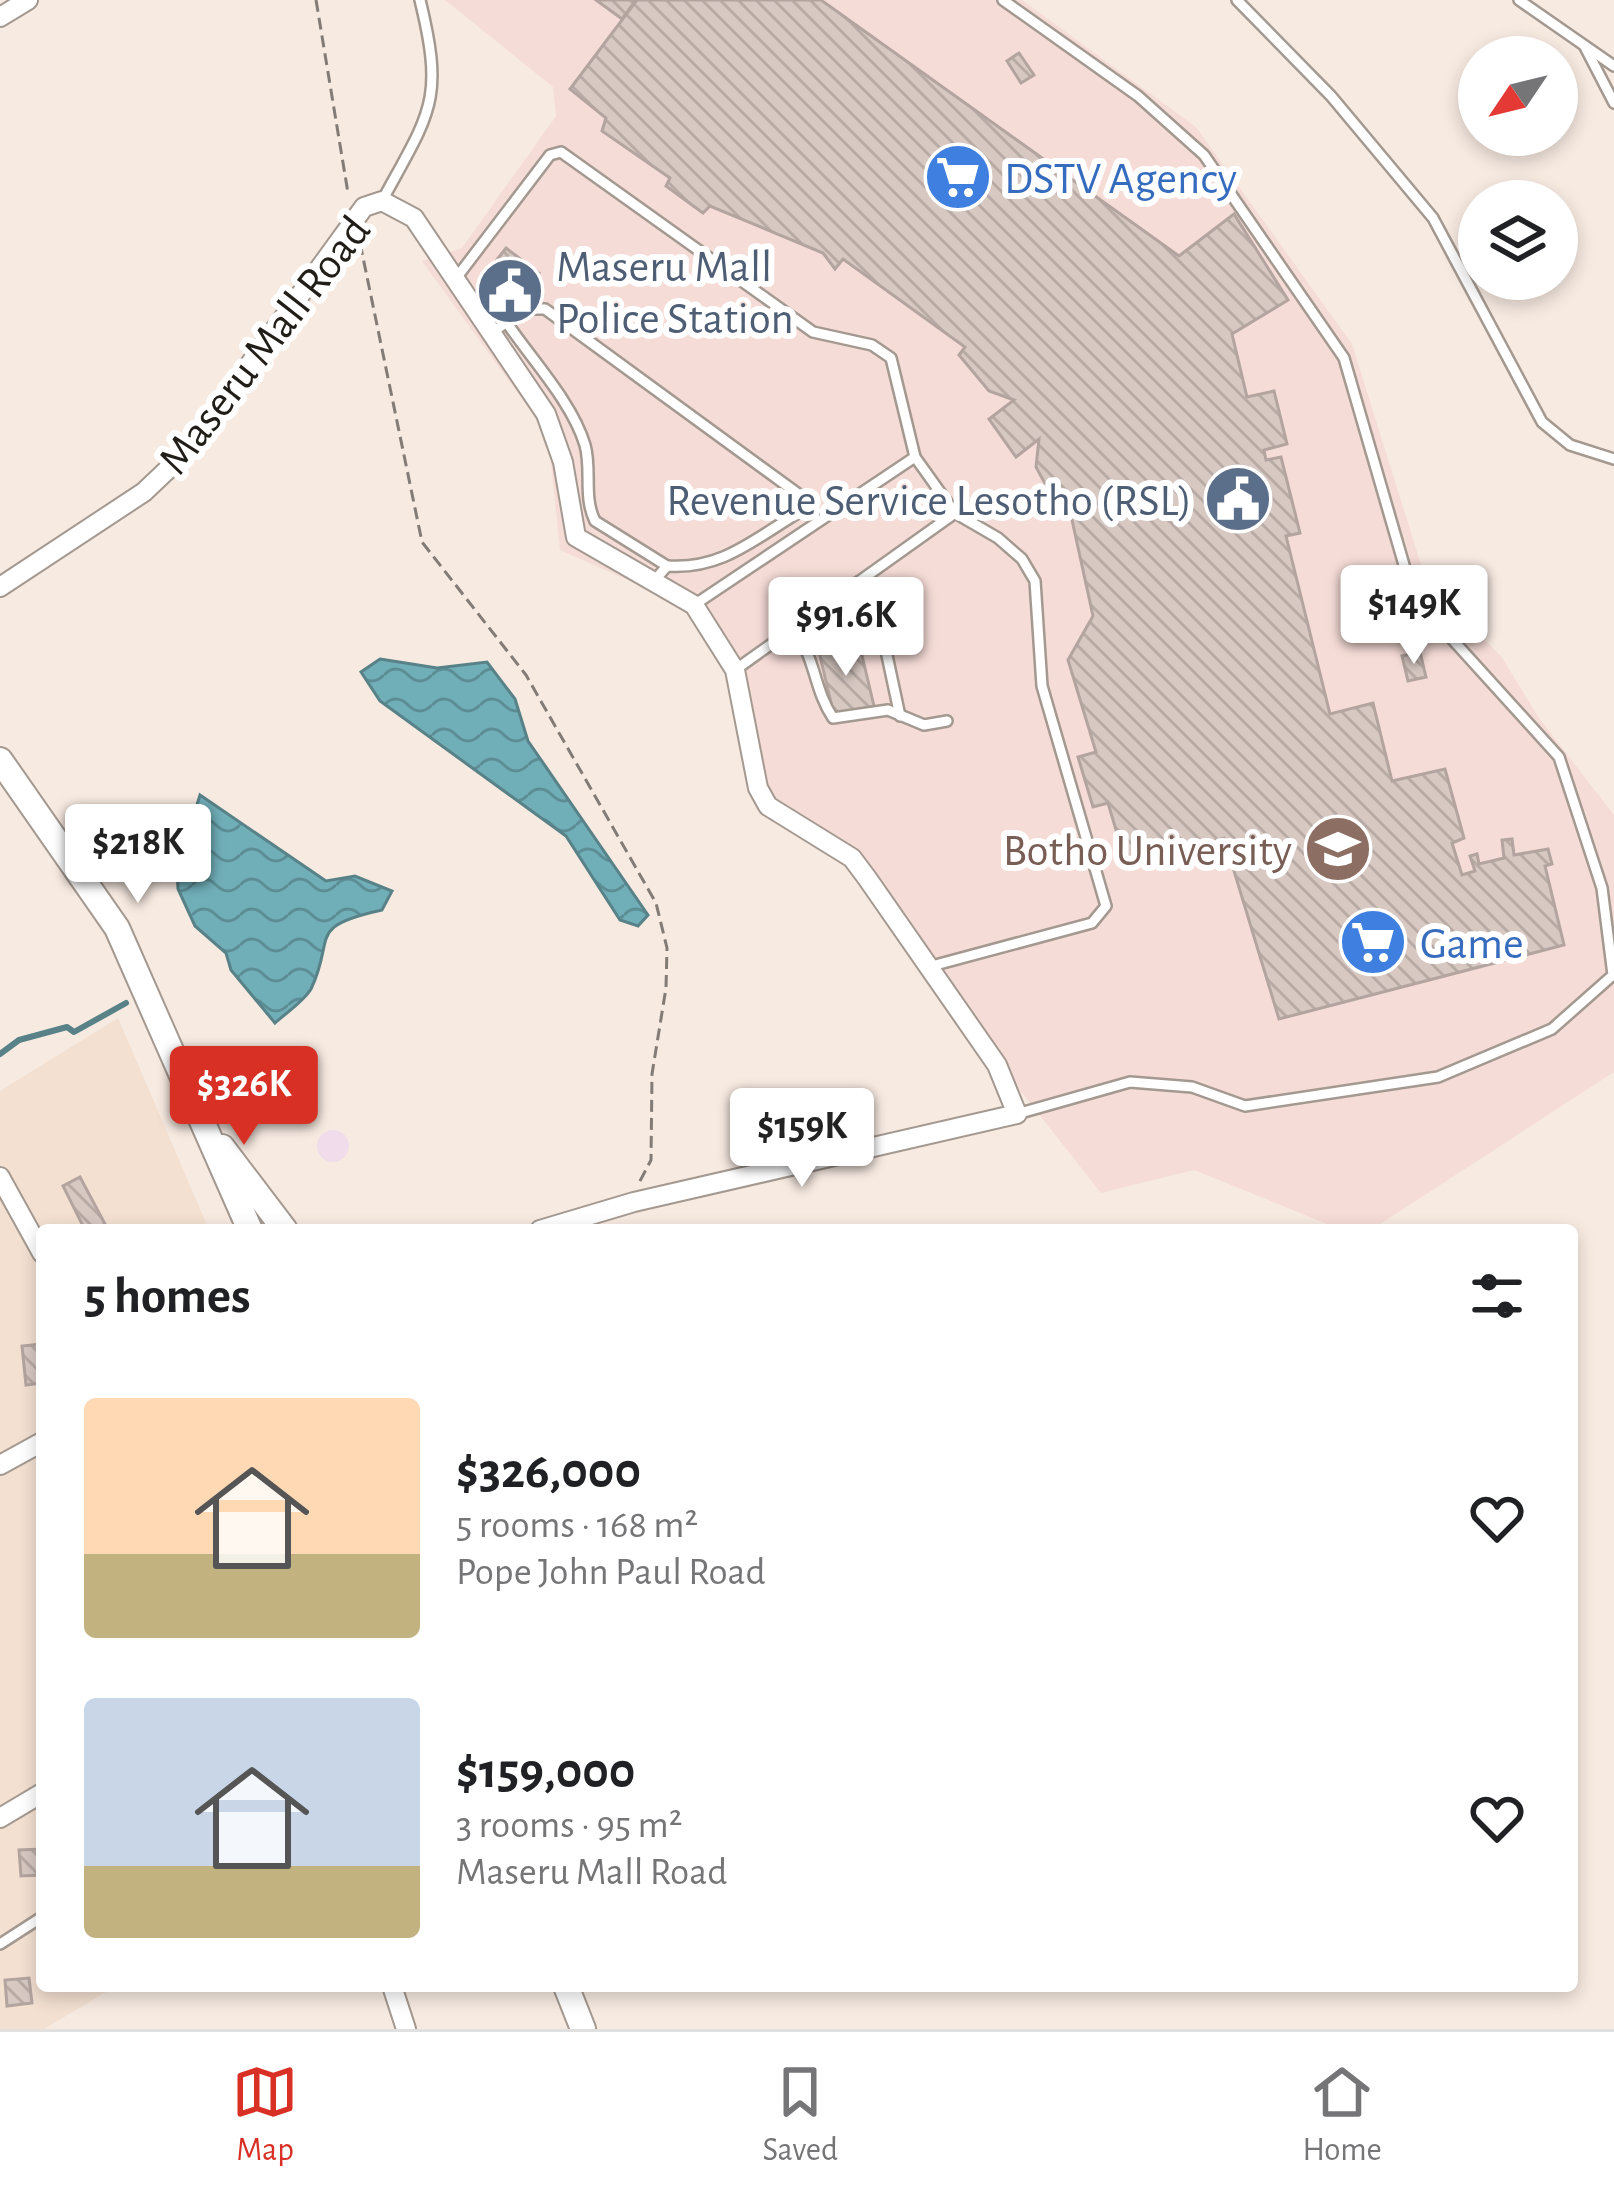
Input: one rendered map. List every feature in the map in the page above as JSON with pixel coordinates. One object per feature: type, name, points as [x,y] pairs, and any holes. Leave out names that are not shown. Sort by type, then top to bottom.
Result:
[{"type":"main road","points":[[2,764],[117,928],[247,1224]]},
{"type":"main road","points":[[185,1090],[285,1224]]},
{"type":"main road","points":[[568,1992],[583,2029]]},
{"type":"street","points":[[0,17],[27,0]]},
{"type":"street","name":"Maseru Mall Road","points":[[0,587],[144,492],[186,452],[353,220],[364,207],[382,201],[414,218],[498,328],[556,436],[576,537],[660,573],[694,605],[735,670],[758,788],[768,806],[852,858],[997,1064],[1017,1114]]},
{"type":"street","points":[[561,1224],[628,1204],[1017,1114]]},
{"type":"street","points":[[0,1177],[36,1242]]},
{"type":"street","points":[[565,1224],[574,1220]]},
{"type":"street","points":[[0,1465],[36,1445]]},
{"type":"street","points":[[0,1818],[36,1797]]},
{"type":"street","points":[[394,1992],[406,2029]]},
{"type":"lane","points":[[382,201],[433,105],[434,57],[420,0]]},
{"type":"lane","points":[[1004,0],[1138,96],[1204,155],[1344,358],[1413,596],[1559,757],[1602,888],[1613,975],[1552,1029],[1438,1077],[1245,1106],[1192,1087],[1130,1082],[1017,1114]]},
{"type":"lane","points":[[1237,0],[1331,96],[1433,218],[1542,422],[1570,445],[1614,459]]},
{"type":"lane","points":[[1519,0],[1614,66]]},
{"type":"lane","points":[[1583,42],[1614,104]]},
{"type":"lane","points":[[457,278],[550,155],[566,154],[813,332],[882,350],[898,372],[915,457],[955,513],[998,538],[1022,559],[1035,581],[1042,686],[1106,906],[1092,923],[928,967]]},
{"type":"lane","points":[[498,328],[525,309],[544,310],[801,496],[798,513],[707,567],[660,573]]},
{"type":"lane","points":[[694,605],[915,457]]},
{"type":"lane","points":[[735,670],[955,513]]},
{"type":"lane","points":[[858,582],[876,617],[900,716]]},
{"type":"lane","points":[[808,650],[857,638],[876,617]]},
{"type":"lane","points":[[794,629],[808,650],[823,702],[833,718],[888,710],[924,724],[947,721]]},
{"type":"lane","points":[[0,1944],[36,1921]]},
{"type":"path","points":[[316,0],[353,220],[370,271],[422,542],[526,675],[656,903],[667,948],[652,1074],[651,1160],[628,1204]]},
{"type":"shaded area","points":[[445,0],[1022,0],[1196,127],[1352,344],[1427,584],[1501,656],[1539,718],[1614,815],[1614,1072],[1380,1224],[1327,1224],[1194,1170],[1101,1193],[907,947],[848,858],[756,809],[730,670],[691,608],[560,550],[548,435],[422,261],[462,248],[556,116],[553,87]]},
{"type":"shaded area","points":[[118,1018],[206,1224],[36,1224],[36,1992],[106,1992],[44,2029],[0,2029],[0,1091]]},
{"type":"shaded area","points":[[333,1130],[344,1135],[349,1146],[344,1157],[333,1162],[322,1157],[317,1146],[322,1135]]},
{"type":"water","points":[[380,659],[437,668],[487,662],[515,699],[528,741],[648,915],[638,926],[620,920],[566,836],[380,701],[361,672]]},
{"type":"water","points":[[200,795],[326,881],[355,876],[392,891],[382,910],[332,929],[311,989],[275,1023],[231,970],[226,953],[195,926],[178,889],[177,870]]},
{"type":"building","points":[[596,0],[636,0],[622,19]]},
{"type":"building","points":[[637,0],[821,0],[1179,256],[1234,214],[1288,300],[1232,334],[1247,397],[1274,391],[1287,444],[1264,450],[1266,460],[1281,457],[1300,533],[1286,536],[1330,714],[1373,703],[1392,781],[1445,769],[1464,838],[1452,843],[1462,875],[1475,871],[1470,856],[1477,854],[1479,864],[1504,858],[1502,840],[1512,839],[1514,855],[1548,849],[1552,864],[1545,866],[1564,945],[1279,1019],[1224,838],[1127,867],[1108,803],[1093,807],[1078,757],[1096,752],[1068,660],[1093,616],[1067,497],[1049,491],[1036,467],[1039,439],[1016,457],[989,419],[1014,400],[989,391],[959,355],[965,347],[843,259],[835,269],[823,253],[710,206],[703,213],[666,186],[670,178],[602,131],[606,118],[570,89]]},
{"type":"building","points":[[1019,53],[1034,75],[1021,83],[1007,61]]},
{"type":"building","points":[[506,248],[539,273],[528,288],[495,262]]},
{"type":"building","points":[[859,643],[874,706],[834,715],[819,652]]},
{"type":"building","points":[[1420,652],[1426,677],[1408,681],[1402,656]]},
{"type":"building","points":[[80,1177],[105,1224],[82,1224],[63,1186]]},
{"type":"building","points":[[36,1345],[36,1384],[26,1385],[22,1346]]},
{"type":"building","points":[[36,1849],[36,1875],[21,1876],[19,1850]]},
{"type":"building","points":[[29,1978],[32,2003],[7,2006],[5,1980]]},
{"type":"waterway","points":[[0,1054],[19,1040],[67,1027],[74,1032],[126,1003]]},
{"type":"place","name":"DSTV Agency","points":[[958,177]]},
{"type":"place","name":"Maseru Mall Police Station","points":[[510,291]]},
{"type":"place","name":"Revenue Service Lesotho (RSL)","points":[[1238,499]]},
{"type":"place","name":"Botho University","points":[[1338,849]]},
{"type":"place","name":"Game","points":[[1373,942]]}]
